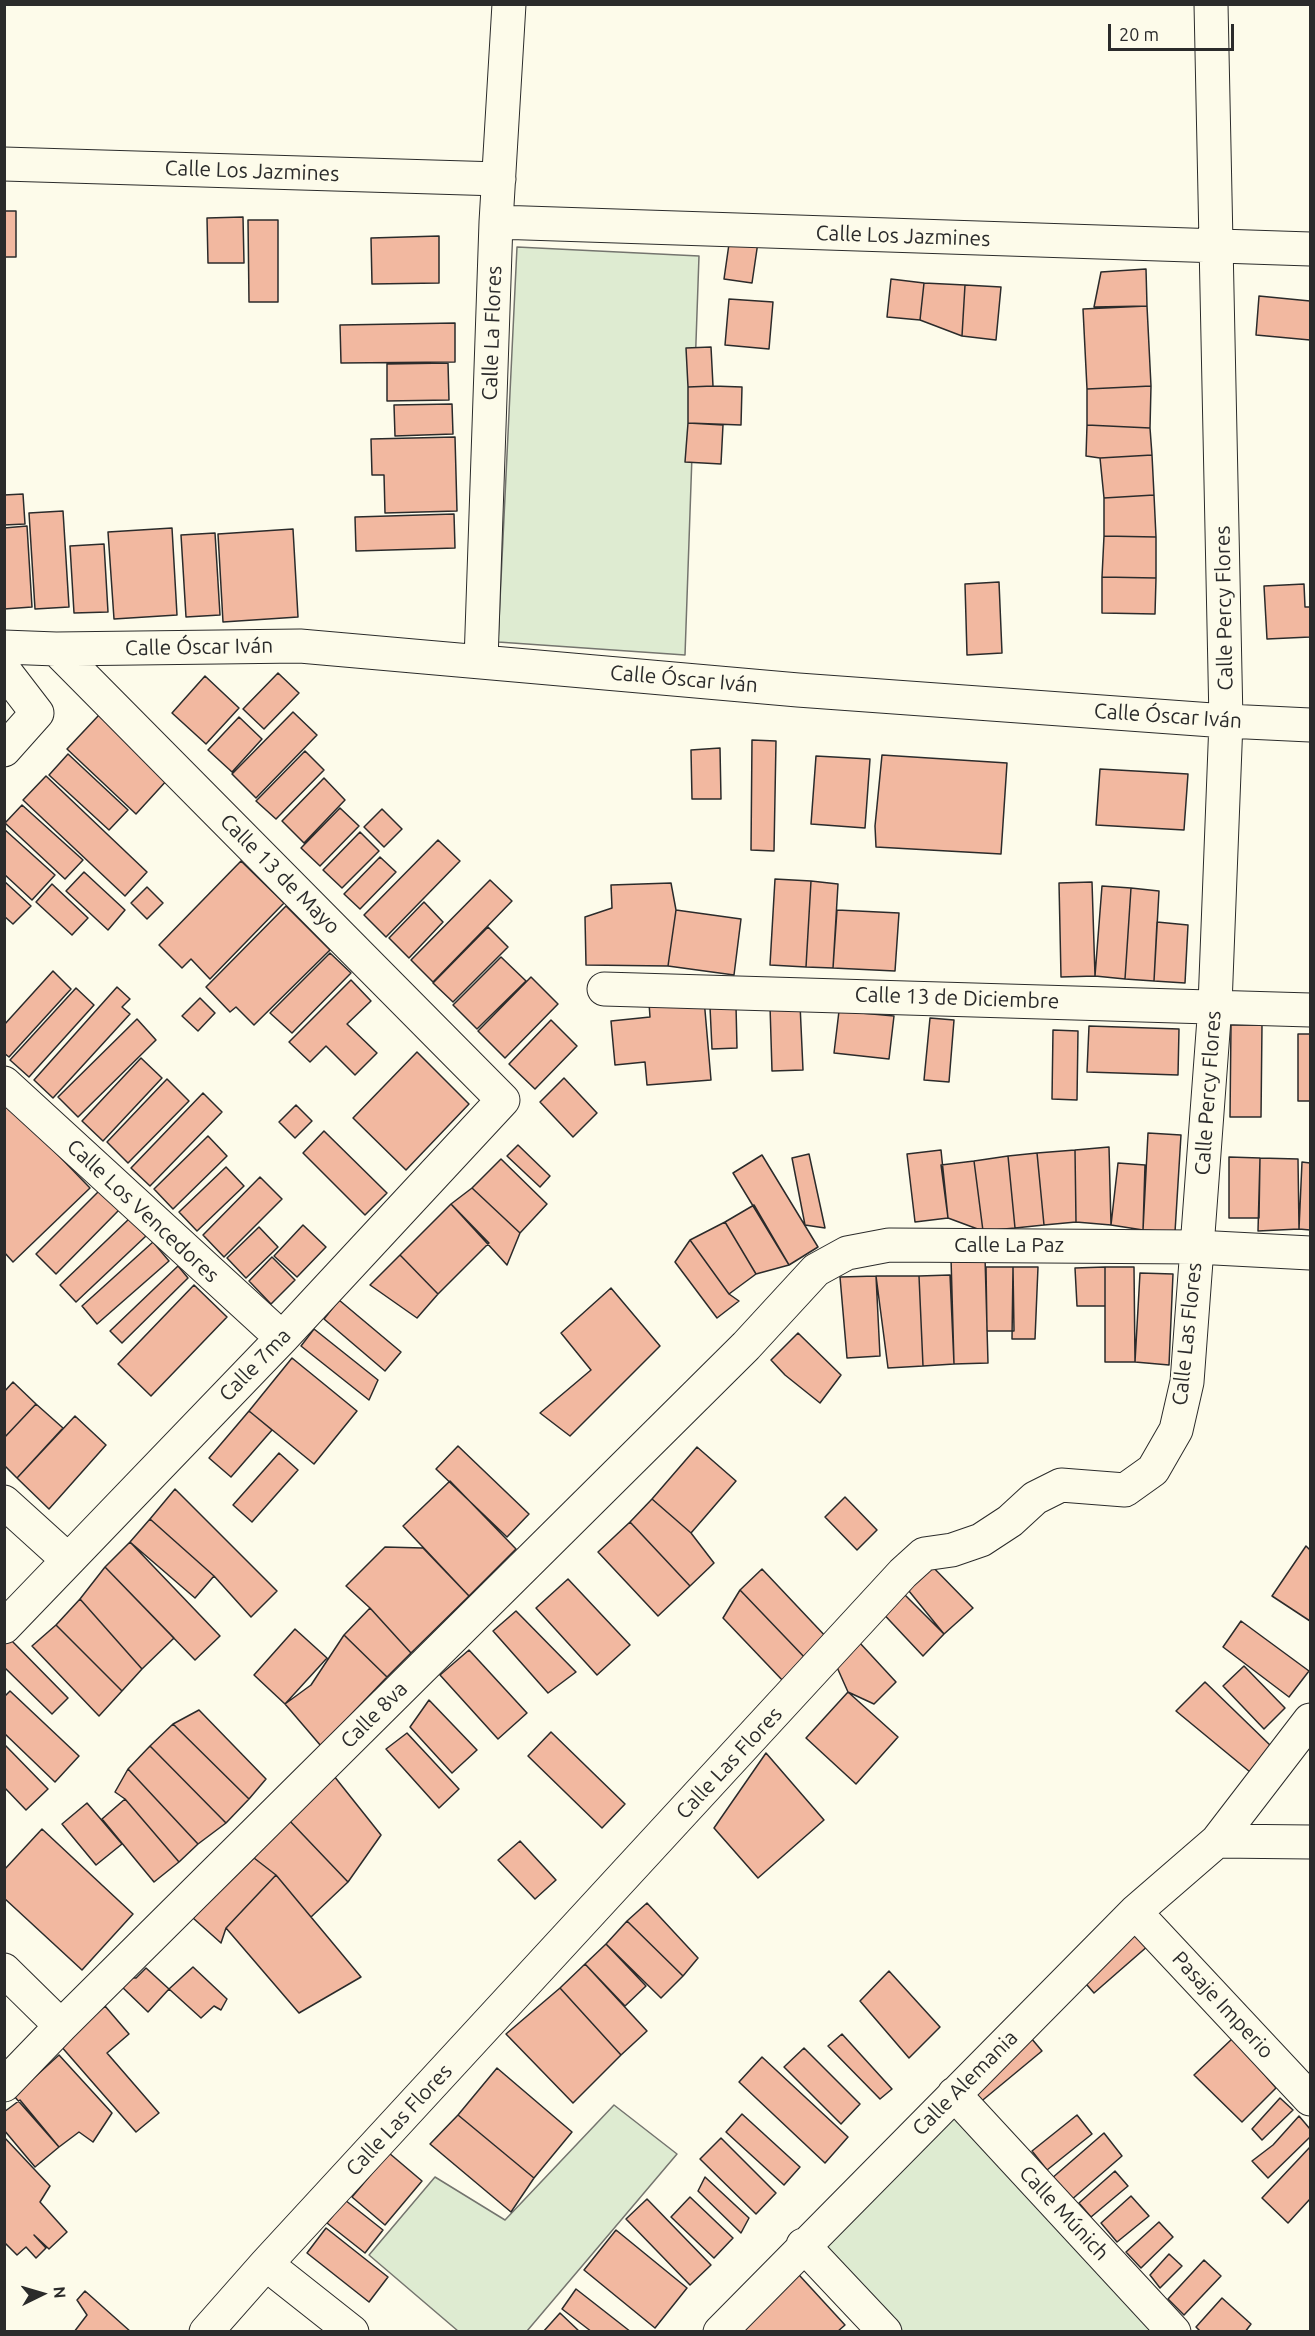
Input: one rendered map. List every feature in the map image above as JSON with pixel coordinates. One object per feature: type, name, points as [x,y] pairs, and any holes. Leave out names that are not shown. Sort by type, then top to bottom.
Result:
[{"type":"street","name":"Calle La Flores","points":[[481,661],[496,222],[508,4]]},
{"type":"street","name":"Calle Percy Flores","points":[[1196,1247],[1215,1005],[1226,721],[1211,4]]},
{"type":"street","name":"Calle Los Jazmines","points":[[4,164],[500,179]]},
{"type":"street","name":"Calle Los Jazmines","points":[[496,222],[1311,249]]},
{"type":"street","name":"Calle Óscar Iván","points":[[4,647],[56,649],[300,646],[798,690],[1311,725]]},
{"type":"street","name":"Calle 13 de Mayo","points":[[56,649],[503,1100]]},
{"type":"street","points":[[4,670],[38,713],[4,750]]},
{"type":"street","name":"Calle 13 de Diciembre","points":[[604,989],[1215,1005],[1311,1010]]},
{"type":"street","name":"Calle Los Vencedores","points":[[4,1083],[282,1338]]},
{"type":"street","name":"Calle 7ma","points":[[4,1627],[282,1338],[503,1100]]},
{"type":"street","name":"Calle La Paz","points":[[746,1346],[816,1270],[847,1253],[889,1245],[1196,1247],[1311,1253]]},
{"type":"street","name":"Calle Las Flores","points":[[206,2331],[903,1573],[924,1554],[952,1550],[981,1540],[1010,1521],[1035,1498],[1061,1485],[1125,1490],[1153,1470],[1176,1430],[1187,1382],[1196,1247]]},
{"type":"street","name":"Calle 8va","points":[[4,2085],[746,1346]]},
{"type":"street","points":[[4,1502],[68,1560]]},
{"type":"street","name":"Calle Alemania","points":[[720,2331],[1135,1912],[1216,1841],[1308,1729]]},
{"type":"street","points":[[1216,1841],[1311,1842]]},
{"type":"street","name":"Pasaje Imperio","points":[[1135,1912],[1311,2099]]},
{"type":"street","points":[[4,1970],[61,2026]]},
{"type":"street","name":"Calle Múnich","points":[[954,2094],[1174,2331]]},
{"type":"street","points":[[803,2245],[885,2331]]},
{"type":"street","points":[[266,2264],[352,2331]]},
{"type":"green space","points":[[517,247],[699,256],[685,655],[498,642]]},
{"type":"green space","points":[[947,2092],[1171,2331],[892,2331],[804,2237]]},
{"type":"green space","points":[[614,2105],[677,2154],[527,2331],[458,2331],[369,2255],[435,2177],[505,2220]]},
{"type":"building","points":[[4,211],[16,211],[16,257],[4,257]]},
{"type":"building","points":[[243,217],[244,263],[208,263],[207,218]]},
{"type":"building","points":[[248,220],[278,220],[278,302],[249,302]]},
{"type":"building","points":[[439,236],[439,283],[372,284],[371,238]]},
{"type":"building","points":[[730,237],[758,242],[752,283],[724,279]]},
{"type":"building","points":[[1146,269],[1147,306],[1094,307],[1101,272]]},
{"type":"building","points":[[891,279],[924,283],[920,320],[887,317]]},
{"type":"building","points":[[924,283],[965,285],[962,336],[920,320]]},
{"type":"building","points":[[965,285],[1001,287],[996,340],[962,336]]},
{"type":"building","points":[[1259,296],[1310,301],[1310,340],[1256,335]]},
{"type":"building","points":[[729,299],[773,302],[769,349],[725,345]]},
{"type":"building","points":[[1147,306],[1151,386],[1087,389],[1083,309]]},
{"type":"building","points":[[455,323],[455,362],[341,363],[340,325]]},
{"type":"building","points":[[711,347],[713,386],[688,387],[686,348]]},
{"type":"building","points":[[448,363],[449,400],[387,401],[387,364]]},
{"type":"building","points":[[1151,386],[1150,428],[1087,425],[1087,389]]},
{"type":"building","points":[[688,387],[742,387],[741,425],[688,423]]},
{"type":"building","points":[[452,404],[453,434],[395,436],[394,405]]},
{"type":"building","points":[[688,423],[723,425],[721,464],[685,462]]},
{"type":"building","points":[[1087,425],[1150,428],[1152,455],[1100,458],[1086,456]]},
{"type":"building","points":[[455,437],[457,511],[385,513],[384,475],[372,475],[371,439]]},
{"type":"building","points":[[1152,455],[1154,495],[1104,498],[1100,458]]},
{"type":"building","points":[[23,494],[25,524],[4,525],[4,495]]},
{"type":"building","points":[[1154,495],[1156,537],[1104,536],[1104,498]]},
{"type":"building","points":[[63,511],[69,607],[35,609],[29,513]]},
{"type":"building","points":[[454,514],[455,548],[356,551],[355,517]]},
{"type":"building","points":[[27,526],[32,607],[4,609],[4,528]]},
{"type":"building","points":[[172,528],[177,615],[114,619],[108,532]]},
{"type":"building","points":[[293,529],[298,617],[223,622],[218,534]]},
{"type":"building","points":[[215,533],[220,615],[186,617],[181,535]]},
{"type":"building","points":[[1104,536],[1156,537],[1156,578],[1102,577]]},
{"type":"building","points":[[104,544],[108,612],[74,613],[70,546]]},
{"type":"building","points":[[1102,577],[1156,578],[1155,614],[1102,613]]},
{"type":"building","points":[[999,582],[1002,653],[967,655],[965,584]]},
{"type":"building","points":[[1304,584],[1305,607],[1310,607],[1310,637],[1267,639],[1264,586]]},
{"type":"building","points":[[278,673],[299,693],[264,729],[243,709]]},
{"type":"building","points":[[205,676],[239,708],[206,744],[172,713]]},
{"type":"building","points":[[293,712],[317,735],[256,798],[232,774]]},
{"type":"building","points":[[99,715],[168,779],[136,814],[67,749]]},
{"type":"building","points":[[239,717],[262,739],[232,772],[208,750]]},
{"type":"building","points":[[752,740],[776,741],[774,851],[751,850]]},
{"type":"building","points":[[720,748],[721,799],[692,799],[691,750]]},
{"type":"building","points":[[305,751],[324,770],[276,819],[256,801]]},
{"type":"building","points":[[68,754],[128,810],[109,830],[49,775]]},
{"type":"building","points":[[882,755],[1007,763],[1001,854],[876,847],[875,826]]},
{"type":"building","points":[[816,756],[870,759],[865,828],[811,824]]},
{"type":"building","points":[[1100,769],[1188,774],[1184,830],[1096,825]]},
{"type":"building","points":[[46,776],[147,872],[125,896],[23,800]]},
{"type":"building","points":[[324,778],[345,800],[304,843],[282,821]]},
{"type":"building","points":[[22,805],[83,860],[65,879],[5,823]]},
{"type":"building","points":[[340,808],[359,826],[320,866],[301,848]]},
{"type":"building","points":[[382,809],[402,829],[384,847],[364,827]]},
{"type":"building","points":[[4,829],[55,875],[32,900],[4,874]]},
{"type":"building","points":[[360,832],[379,851],[342,888],[323,870]]},
{"type":"building","points":[[438,840],[460,861],[386,937],[364,915]]},
{"type":"building","points":[[380,857],[396,872],[360,909],[344,894]]},
{"type":"building","points":[[241,861],[284,903],[210,979],[191,959],[182,968],[159,945]]},
{"type":"building","points":[[84,872],[125,910],[108,930],[66,891]]},
{"type":"building","points":[[775,879],[811,881],[806,967],[770,965]]},
{"type":"building","points":[[490,880],[512,901],[433,982],[411,960]]},
{"type":"building","points":[[4,881],[31,906],[13,924],[4,916]]},
{"type":"building","points":[[811,881],[838,884],[833,968],[806,967]]},
{"type":"building","points":[[1092,882],[1095,976],[1061,977],[1059,883]]},
{"type":"building","points":[[671,883],[676,910],[668,966],[586,965],[585,917],[612,908],[611,885]]},
{"type":"building","points":[[52,884],[88,918],[72,935],[36,902]]},
{"type":"building","points":[[1102,886],[1131,888],[1125,979],[1095,976]]},
{"type":"building","points":[[147,887],[163,903],[147,919],[131,903]]},
{"type":"building","points":[[1131,888],[1159,891],[1154,981],[1125,979]]},
{"type":"building","points":[[424,902],[443,922],[409,958],[389,938]]},
{"type":"building","points":[[286,906],[330,950],[254,1025],[236,1007],[230,1012],[206,987]]},
{"type":"building","points":[[676,910],[741,919],[734,975],[668,966]]},
{"type":"building","points":[[837,910],[899,913],[895,971],[833,968]]},
{"type":"building","points":[[1157,922],[1188,925],[1185,983],[1154,981]]},
{"type":"building","points":[[488,927],[508,947],[453,1002],[433,983]]},
{"type":"building","points":[[330,953],[351,973],[292,1033],[270,1013]]},
{"type":"building","points":[[501,957],[526,981],[477,1029],[453,1005]]},
{"type":"building","points":[[53,971],[71,989],[9,1057],[4,1053],[4,1025]]},
{"type":"building","points":[[531,977],[558,1004],[505,1058],[478,1031]]},
{"type":"building","points":[[351,980],[371,1001],[347,1024],[377,1053],[355,1075],[326,1046],[310,1062],[289,1042]]},
{"type":"building","points":[[117,987],[130,999],[122,1007],[130,1014],[53,1098],[34,1080]]},
{"type":"building","points":[[76,988],[94,1005],[29,1077],[10,1060]]},
{"type":"building","points":[[200,998],[215,1013],[198,1031],[182,1016]]},
{"type":"building","points":[[704,999],[711,1080],[647,1085],[645,1062],[615,1065],[611,1021],[650,1017],[649,1003]]},
{"type":"building","points":[[800,1004],[803,1070],[772,1071],[770,1006]]},
{"type":"building","points":[[736,1006],[737,1048],[712,1049],[710,1007]]},
{"type":"building","points":[[839,1011],[894,1016],[889,1059],[834,1053]]},
{"type":"building","points":[[930,1018],[954,1020],[949,1082],[924,1080]]},
{"type":"building","points":[[137,1019],[156,1040],[78,1117],[58,1097]]},
{"type":"building","points":[[551,1020],[577,1046],[535,1089],[509,1064]]},
{"type":"building","points":[[1231,1025],[1262,1025],[1261,1117],[1230,1117]]},
{"type":"building","points":[[1089,1026],[1179,1029],[1178,1075],[1087,1072]]},
{"type":"building","points":[[1053,1030],[1078,1031],[1077,1100],[1052,1099]]},
{"type":"building","points":[[1298,1034],[1310,1034],[1310,1101],[1298,1101]]},
{"type":"building","points":[[417,1052],[469,1104],[406,1170],[353,1118]]},
{"type":"building","points":[[141,1058],[162,1078],[103,1141],[82,1121]]},
{"type":"building","points":[[564,1078],[597,1113],[573,1137],[540,1102]]},
{"type":"building","points":[[167,1079],[189,1101],[128,1163],[107,1142]]},
{"type":"building","points":[[203,1093],[222,1112],[150,1186],[131,1168]]},
{"type":"building","points":[[4,1099],[90,1188],[13,1262],[4,1252]]},
{"type":"building","points":[[296,1105],[312,1121],[295,1138],[279,1122]]},
{"type":"building","points":[[324,1131],[387,1193],[365,1215],[303,1153]]},
{"type":"building","points":[[1148,1133],[1181,1135],[1175,1232],[1143,1230]]},
{"type":"building","points":[[208,1136],[227,1156],[173,1209],[154,1189]]},
{"type":"building","points":[[518,1145],[550,1176],[540,1187],[507,1156]]},
{"type":"building","points":[[1109,1147],[1111,1225],[1076,1222],[1075,1150]]},
{"type":"building","points":[[941,1150],[948,1218],[915,1222],[907,1154]]},
{"type":"building","points":[[1075,1150],[1076,1222],[1044,1225],[1037,1153]]},
{"type":"building","points":[[1037,1153],[1044,1225],[1015,1228],[1008,1156]]},
{"type":"building","points":[[809,1154],[825,1228],[805,1225],[792,1158]]},
{"type":"building","points":[[762,1155],[818,1247],[789,1265],[733,1173]]},
{"type":"building","points":[[1008,1156],[1015,1228],[983,1231],[974,1161]]},
{"type":"building","points":[[1229,1157],[1260,1158],[1259,1218],[1229,1218]]},
{"type":"building","points":[[1260,1158],[1298,1159],[1299,1229],[1258,1231]]},
{"type":"building","points":[[501,1159],[547,1204],[520,1233],[472,1188]]},
{"type":"building","points":[[974,1161],[983,1231],[948,1218],[941,1165]]},
{"type":"building","points":[[1302,1162],[1310,1163],[1310,1230],[1299,1229]]},
{"type":"building","points":[[1118,1163],[1145,1165],[1143,1230],[1111,1225]]},
{"type":"building","points":[[226,1167],[244,1186],[197,1231],[179,1212]]},
{"type":"building","points":[[260,1177],[282,1199],[224,1257],[203,1235]]},
{"type":"building","points":[[472,1188],[520,1233],[507,1265],[451,1204]]},
{"type":"building","points":[[99,1191],[119,1210],[56,1274],[36,1254]]},
{"type":"building","points":[[451,1204],[489,1243],[438,1294],[400,1255]]},
{"type":"building","points":[[754,1205],[789,1265],[756,1274],[725,1222]]},
{"type":"building","points":[[130,1218],[146,1236],[76,1302],[60,1285]]},
{"type":"building","points":[[725,1222],[756,1274],[729,1294],[690,1240]]},
{"type":"building","points":[[303,1225],[326,1247],[297,1277],[274,1256]]},
{"type":"building","points":[[259,1227],[278,1247],[246,1278],[227,1258]]},
{"type":"building","points":[[690,1240],[729,1294],[739,1301],[717,1318],[675,1262]]},
{"type":"building","points":[[153,1242],[169,1261],[97,1324],[82,1306]]},
{"type":"building","points":[[400,1255],[438,1294],[417,1318],[370,1285]]},
{"type":"building","points":[[272,1257],[295,1280],[271,1304],[249,1281]]},
{"type":"building","points":[[985,1257],[988,1363],[954,1364],[951,1258]]},
{"type":"building","points":[[178,1266],[188,1278],[122,1343],[110,1331]]},
{"type":"building","points":[[986,1267],[1013,1267],[1014,1331],[987,1331]]},
{"type":"building","points":[[1013,1267],[1038,1267],[1035,1339],[1012,1339]]},
{"type":"building","points":[[1105,1267],[1134,1267],[1135,1362],[1105,1362]]},
{"type":"building","points":[[1105,1267],[1105,1306],[1077,1306],[1075,1268]]},
{"type":"building","points":[[1140,1273],[1173,1274],[1169,1365],[1135,1362]]},
{"type":"building","points":[[950,1275],[954,1364],[923,1366],[919,1276]]},
{"type":"building","points":[[876,1276],[880,1356],[847,1358],[840,1277]]},
{"type":"building","points":[[876,1276],[919,1276],[923,1366],[888,1368]]},
{"type":"building","points":[[194,1285],[227,1317],[151,1396],[118,1364]]},
{"type":"building","points":[[611,1288],[660,1346],[570,1436],[540,1413],[591,1370],[561,1333]]},
{"type":"building","points":[[339,1300],[401,1352],[385,1371],[324,1319]]},
{"type":"building","points":[[314,1329],[378,1380],[369,1400],[301,1346]]},
{"type":"building","points":[[798,1333],[841,1375],[820,1403],[785,1375],[771,1360]]},
{"type":"building","points":[[292,1358],[357,1411],[314,1464],[249,1411]]},
{"type":"building","points":[[13,1382],[36,1404],[4,1438],[4,1392]]},
{"type":"building","points":[[36,1404],[63,1428],[17,1478],[4,1465],[4,1438]]},
{"type":"building","points":[[249,1411],[272,1430],[231,1477],[209,1458]]},
{"type":"building","points":[[75,1416],[106,1445],[49,1509],[17,1478]]},
{"type":"building","points":[[458,1446],[529,1514],[507,1537],[436,1469]]},
{"type":"building","points":[[697,1447],[736,1481],[691,1533],[652,1499]]},
{"type":"building","points":[[279,1453],[298,1470],[252,1522],[233,1505]]},
{"type":"building","points":[[450,1481],[516,1549],[469,1596],[403,1526]]},
{"type":"building","points":[[175,1489],[277,1591],[251,1617],[214,1576],[150,1519]]},
{"type":"building","points":[[845,1497],[877,1530],[857,1550],[825,1517]]},
{"type":"building","points":[[652,1499],[691,1533],[714,1563],[690,1586],[630,1522]]},
{"type":"building","points":[[150,1519],[214,1576],[195,1598],[130,1542]]},
{"type":"building","points":[[630,1522],[690,1586],[658,1616],[598,1552]]},
{"type":"building","points":[[130,1542],[220,1636],[195,1660],[105,1567]]},
{"type":"building","points":[[1306,1546],[1310,1550],[1310,1621],[1272,1596]]},
{"type":"building","points":[[385,1547],[423,1548],[469,1596],[411,1653],[370,1608],[346,1586]]},
{"type":"building","points":[[924,1558],[973,1608],[944,1634],[900,1580]]},
{"type":"building","points":[[105,1567],[174,1638],[142,1669],[80,1599]]},
{"type":"building","points":[[762,1569],[829,1640],[808,1661],[740,1590]]},
{"type":"building","points":[[568,1579],[630,1645],[597,1675],[536,1608]]},
{"type":"building","points":[[896,1586],[944,1634],[923,1656],[876,1606]]},
{"type":"building","points":[[740,1590],[808,1661],[785,1683],[723,1618]]},
{"type":"building","points":[[80,1599],[142,1669],[122,1691],[56,1625]]},
{"type":"building","points":[[370,1608],[411,1653],[387,1677],[344,1635]]},
{"type":"building","points":[[516,1611],[576,1672],[548,1693],[493,1631]]},
{"type":"building","points":[[1241,1621],[1309,1671],[1289,1697],[1223,1647]]},
{"type":"building","points":[[56,1625],[122,1691],[99,1716],[32,1646]]},
{"type":"building","points":[[295,1629],[327,1658],[285,1704],[254,1675]]},
{"type":"building","points":[[344,1635],[387,1677],[321,1746],[285,1704],[311,1685]]},
{"type":"building","points":[[8,1637],[68,1698],[52,1714],[4,1667],[4,1641]]},
{"type":"building","points":[[859,1642],[896,1682],[874,1704],[848,1692],[836,1665]]},
{"type":"building","points":[[469,1650],[527,1713],[498,1739],[440,1675]]},
{"type":"building","points":[[1244,1666],[1285,1708],[1264,1729],[1223,1686]]},
{"type":"building","points":[[1205,1682],[1272,1747],[1250,1772],[1176,1711]]},
{"type":"building","points":[[10,1691],[79,1756],[55,1782],[4,1733],[4,1697]]},
{"type":"building","points":[[848,1692],[898,1737],[856,1784],[806,1738]]},
{"type":"building","points":[[429,1700],[477,1750],[452,1773],[410,1727]]},
{"type":"building","points":[[199,1710],[266,1779],[249,1799],[173,1724]]},
{"type":"building","points":[[173,1724],[249,1799],[226,1823],[150,1746]]},
{"type":"building","points":[[551,1732],[625,1804],[602,1828],[528,1756]]},
{"type":"building","points":[[407,1733],[459,1789],[439,1808],[386,1749]]},
{"type":"building","points":[[4,1744],[48,1789],[26,1810],[4,1787]]},
{"type":"building","points":[[150,1746],[226,1823],[198,1844],[128,1769]]},
{"type":"building","points":[[766,1753],[824,1820],[758,1878],[714,1828]]},
{"type":"building","points":[[128,1769],[198,1844],[179,1862],[125,1799],[115,1792]]},
{"type":"building","points":[[334,1776],[381,1835],[348,1882],[286,1817]]},
{"type":"building","points":[[125,1799],[179,1862],[154,1882],[102,1819]]},
{"type":"building","points":[[87,1803],[122,1844],[96,1865],[62,1824]]},
{"type":"building","points":[[286,1817],[348,1882],[311,1917],[276,1875],[254,1858]]},
{"type":"building","points":[[42,1829],[133,1914],[82,1970],[4,1898],[4,1870]]},
{"type":"building","points":[[520,1841],[556,1880],[535,1899],[498,1860]]},
{"type":"building","points":[[254,1858],[276,1875],[226,1928],[221,1943],[193,1918]]},
{"type":"building","points":[[276,1875],[361,1977],[299,2013],[226,1928]]},
{"type":"building","points":[[647,1903],[698,1958],[683,1976],[627,1921]]},
{"type":"building","points":[[627,1921],[683,1976],[661,1998],[606,1944]]},
{"type":"building","points":[[1128,1921],[1149,1945],[1094,1993],[1073,1969]]},
{"type":"building","points":[[606,1944],[646,1986],[625,2006],[585,1964]]},
{"type":"building","points":[[585,1964],[647,2031],[621,2055],[560,1988]]},
{"type":"building","points":[[193,1967],[227,1999],[221,2010],[214,2006],[201,2018],[169,1989]]},
{"type":"building","points":[[146,1968],[169,1989],[148,2012],[120,1985],[124,1977],[136,1978]]},
{"type":"building","points":[[889,1971],[940,2027],[909,2058],[860,2001]]},
{"type":"building","points":[[560,1988],[621,2055],[573,2103],[506,2034]]},
{"type":"building","points":[[105,2006],[129,2034],[107,2053],[159,2113],[136,2132],[60,2045]]},
{"type":"building","points":[[1020,2025],[1042,2051],[978,2104],[958,2072]]},
{"type":"building","points":[[842,2034],[892,2089],[880,2099],[828,2046]]},
{"type":"building","points":[[1233,2038],[1276,2088],[1242,2122],[1194,2075]]},
{"type":"building","points":[[804,2048],[860,2104],[841,2124],[784,2067]]},
{"type":"building","points":[[59,2055],[112,2113],[93,2142],[79,2132],[59,2147],[14,2096]]},
{"type":"building","points":[[762,2057],[848,2137],[825,2163],[739,2082]]},
{"type":"building","points":[[497,2068],[572,2132],[534,2178],[458,2115]]},
{"type":"building","points":[[1280,2098],[1293,2110],[1262,2140],[1252,2129]]},
{"type":"building","points":[[20,2100],[59,2147],[35,2167],[4,2130],[4,2112]]},
{"type":"building","points":[[742,2114],[800,2167],[784,2185],[726,2132]]},
{"type":"building","points":[[458,2115],[534,2178],[511,2212],[430,2144]]},
{"type":"building","points":[[1077,2115],[1092,2134],[1047,2170],[1032,2151]]},
{"type":"building","points":[[1299,2116],[1310,2129],[1310,2137],[1268,2178],[1252,2161],[1273,2145]]},
{"type":"building","points":[[1104,2133],[1122,2156],[1070,2201],[1051,2179]]},
{"type":"building","points":[[4,2137],[50,2186],[40,2202],[67,2232],[49,2249],[34,2235],[46,2248],[36,2258],[26,2247],[17,2255],[4,2242]]},
{"type":"building","points":[[721,2138],[776,2193],[756,2214],[700,2159]]},
{"type":"building","points":[[1310,2147],[1310,2199],[1288,2223],[1262,2198]]},
{"type":"building","points":[[389,2153],[422,2181],[385,2225],[352,2197]]},
{"type":"building","points":[[1115,2171],[1128,2186],[1091,2217],[1079,2203]]},
{"type":"building","points":[[705,2177],[749,2218],[741,2233],[698,2191]]},
{"type":"building","points":[[1131,2196],[1149,2216],[1117,2242],[1101,2223]]},
{"type":"building","points":[[690,2197],[733,2238],[714,2258],[671,2217]]},
{"type":"building","points":[[647,2199],[711,2265],[690,2285],[626,2219]]},
{"type":"building","points":[[345,2200],[383,2230],[365,2253],[327,2223]]},
{"type":"building","points":[[1159,2222],[1173,2237],[1141,2268],[1126,2252]]},
{"type":"building","points":[[326,2228],[388,2277],[369,2302],[307,2253]]},
{"type":"building","points":[[616,2230],[687,2288],[655,2328],[584,2270]]},
{"type":"building","points":[[1169,2254],[1182,2266],[1160,2288],[1150,2275]]},
{"type":"building","points":[[1204,2260],[1221,2276],[1184,2315],[1168,2299]]},
{"type":"building","points":[[789,2264],[845,2325],[837,2332],[723,2332]]},
{"type":"building","points":[[576,2289],[631,2332],[592,2332],[562,2309]]},
{"type":"building","points":[[85,2291],[131,2332],[74,2332],[87,2315],[77,2300]]},
{"type":"building","points":[[1222,2298],[1251,2324],[1245,2332],[1201,2332],[1196,2327]]},
{"type":"building","points":[[560,2313],[580,2332],[543,2332]]}]
